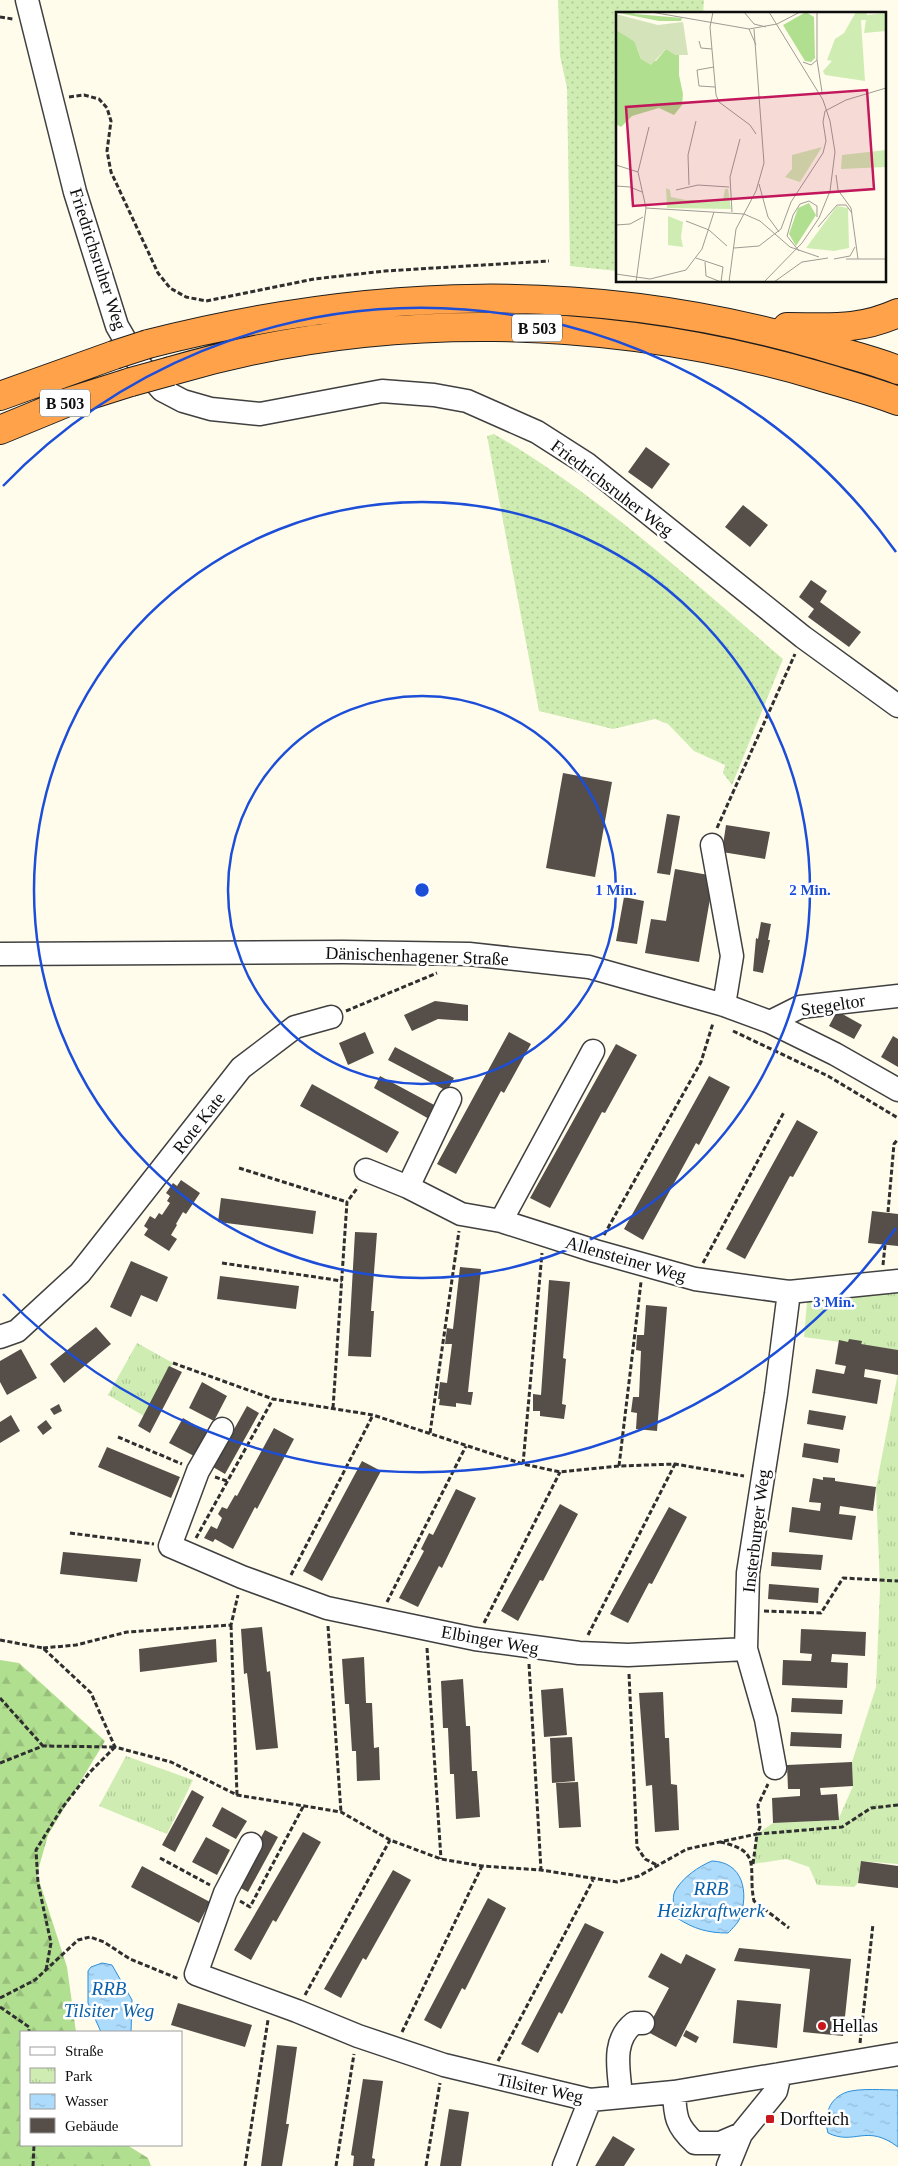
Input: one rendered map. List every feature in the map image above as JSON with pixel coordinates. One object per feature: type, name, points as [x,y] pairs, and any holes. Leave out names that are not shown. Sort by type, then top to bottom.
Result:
[{"type":"highway","name":"B 503","points":[[0,396],[148,344],[246,321],[335,307],[427,299],[568,300],[672,312],[747,326],[898,370]]},
{"type":"highway","name":"B 503","points":[[747,326],[846,328],[866,325],[898,313]]},
{"type":"highway","name":"B 503","points":[[0,430],[68,402],[131,382],[262,348],[376,332],[440,328],[540,328],[696,345],[770,362],[898,401]]},
{"type":"street","name":"Friedrichsruher Weg","points":[[27,0],[75,192],[117,326],[139,364],[162,390],[182,401],[212,409],[260,414],[382,391],[434,395],[467,401],[537,432],[586,464],[803,638],[898,706]]},
{"type":"street","points":[[712,846],[732,956],[720,1018]]},
{"type":"street","name":"Dänischenhagener Straße","points":[[0,954],[469,954],[589,967],[720,1018],[770,1022],[835,1054],[898,1090]]},
{"type":"street","name":"Stegeltor","points":[[770,1022],[800,1007],[898,996]]},
{"type":"street","name":"Rote Kate","points":[[0,1337],[17,1331],[80,1273],[241,1068],[295,1027],[331,1017]]},
{"type":"street","points":[[501,1221],[593,1051]]},
{"type":"street","points":[[408,1187],[450,1099]]},
{"type":"street","name":"Allensteiner Weg","points":[[366,1170],[408,1187],[461,1214],[501,1221],[595,1251],[695,1278],[789,1292],[898,1281]]},
{"type":"street","name":"Insterburger Weg","points":[[775,1768],[766,1719],[746,1649],[747,1594],[750,1552],[776,1394],[789,1292]]},
{"type":"street","points":[[179,1550],[198,1470],[222,1429]]},
{"type":"street","name":"Elbinger Weg","points":[[179,1550],[282,1593],[327,1608],[475,1639],[580,1653],[628,1655],[746,1649]]},
{"type":"street","points":[[196,1974],[225,1893],[251,1844]]},
{"type":"street","name":"Tilsiter Weg","points":[[196,1974],[297,2010],[358,2036],[444,2065],[590,2100],[674,2092],[898,2054]]},
{"type":"street","points":[[622,2096],[618,2052],[620,2039],[634,2022],[643,2023]]},
{"type":"street","points":[[728,2166],[740,2134],[776,2091],[780,2074]]},
{"type":"street","points":[[674,2092],[675,2116],[683,2132],[695,2143],[720,2142],[740,2134]]},
{"type":"street","points":[[564,2166],[590,2100]]},
{"type":"path","points":[[51,98],[84,96],[99,99],[107,108],[111,122],[107,151],[112,172],[158,273],[170,288],[186,297],[206,301],[314,278],[385,271],[549,261]]},
{"type":"path","points":[[712,846],[716,831],[803,638]]},
{"type":"path","points":[[331,1017],[443,971]]},
{"type":"path","points":[[704,1020],[720,1018]]},
{"type":"path","points":[[595,1251],[701,1062],[720,1018]]},
{"type":"path","points":[[729,1029],[753,1038],[828,1076],[898,1118]]},
{"type":"path","points":[[695,1278],[784,1112]]},
{"type":"path","points":[[888,1212],[894,1144],[898,1139]]},
{"type":"path","points":[[239,1168],[348,1202]]},
{"type":"path","points":[[333,1408],[348,1202],[366,1170]]},
{"type":"path","points":[[430,1433],[461,1214]]},
{"type":"path","points":[[523,1464],[544,1234]]},
{"type":"path","points":[[222,1264],[342,1281]]},
{"type":"path","points":[[619,1466],[643,1264]]},
{"type":"path","points":[[173,1364],[273,1399],[373,1416],[523,1464],[560,1472],[619,1466],[675,1464],[762,1479]]},
{"type":"path","points":[[70,1533],[179,1550],[273,1399]]},
{"type":"path","points":[[282,1593],[373,1416]]},
{"type":"path","points":[[118,1437],[198,1470]]},
{"type":"path","points":[[378,1619],[466,1446]]},
{"type":"path","points":[[580,1653],[675,1464]]},
{"type":"path","points":[[475,1639],[560,1472]]},
{"type":"path","points":[[237,1795],[231,1625],[242,1577]]},
{"type":"path","points":[[747,1594],[762,1611],[821,1613],[843,1578],[898,1581]]},
{"type":"path","points":[[327,1608],[341,1812]]},
{"type":"path","points":[[0,1640],[43,1648],[76,1645],[114,1634],[231,1625]]},
{"type":"path","points":[[425,1628],[441,1859]]},
{"type":"path","points":[[528,1647],[541,1870]]},
{"type":"path","points":[[43,1648],[90,1693],[115,1747]]},
{"type":"path","points":[[628,1655],[637,1847],[645,1859],[658,1866]]},
{"type":"path","points":[[0,1698],[43,1746]]},
{"type":"path","points":[[0,1763],[43,1746],[115,1747],[171,1762],[237,1795],[341,1812],[390,1840],[441,1859],[482,1866],[541,1870],[593,1880],[617,1882],[628,1880],[658,1866],[687,1849],[757,1834],[842,1827],[871,1808],[898,1805]]},
{"type":"path","points":[[46,1970],[51,1943],[38,1883],[36,1850],[62,1808],[90,1772],[115,1747]]},
{"type":"path","points":[[775,1768],[758,1805],[760,1827],[757,1834],[753,1864],[754,1900],[789,1928]]},
{"type":"path","points":[[297,2010],[390,1840]]},
{"type":"path","points":[[717,1842],[735,1845],[744,1852],[753,1864]]},
{"type":"path","points":[[395,2048],[482,1866]]},
{"type":"path","points":[[489,2077],[593,1880]]},
{"type":"path","points":[[858,2061],[873,1924]]},
{"type":"path","points":[[0,1998],[35,1980],[78,1940],[90,1936],[104,1942],[130,1959],[178,1979],[186,1981],[196,1974]]},
{"type":"path","points":[[245,2166],[267,2025],[274,2003]]},
{"type":"path","points":[[0,2007],[29,2027],[29,2031]]},
{"type":"path","points":[[336,2166],[351,2062],[358,2036]]},
{"type":"path","points":[[426,2166],[444,2065]]},
{"type":"path","points":[[33,2166],[34,2146]]},
{"type":"green space","points":[[558,0],[704,0],[703,12],[616,12],[616,271],[570,266],[567,88],[560,56]]},
{"type":"green space","points":[[494,434],[533,458],[607,511],[679,569],[783,659],[732,785],[723,773],[725,765],[694,751],[668,724],[655,719],[613,729],[539,711],[487,436]]},
{"type":"green space","points":[[898,1293],[898,1350],[804,1337],[807,1302]]},
{"type":"green space","points":[[137,1343],[173,1363],[144,1416],[108,1395]]},
{"type":"green space","points":[[898,1373],[898,1864],[861,1861],[858,1883],[854,1887],[817,1885],[809,1867],[786,1859],[753,1864],[757,1834],[773,1823],[838,1820],[853,1786],[852,1762],[876,1687],[880,1589],[876,1487]]},
{"type":"green space","points":[[0,1660],[19,1663],[105,1741],[48,1835],[37,1874],[67,1967],[76,2031],[20,2031],[20,2146],[129,2146],[148,2158],[151,2166],[0,2166]]},
{"type":"green space","points":[[126,1756],[193,1780],[167,1834],[99,1806]]},
{"type":"water","name":"RRB Heizkraftwerk","points":[[712,1861],[731,1867],[741,1880],[743,1889],[743,1908],[740,1918],[728,1933],[701,1930],[689,1925],[677,1918],[674,1908],[674,1894],[678,1886],[691,1873]]},
{"type":"water","name":"RRB Tilsiter Weg","points":[[102,1963],[112,1965],[132,2000],[131,2031],[101,2031],[88,2003],[88,1971],[91,1967]]},
{"type":"water","points":[[858,2090],[898,2090],[898,2147],[887,2140],[869,2135],[846,2137],[828,2133],[826,2120],[829,2108],[841,2095]]},
{"type":"building","points":[[646,447],[670,464],[652,489],[628,472]]},
{"type":"building","points":[[743,505],[768,525],[750,547],[725,527]]},
{"type":"building","points":[[811,580],[827,591],[820,602],[861,632],[849,647],[808,617],[814,609],[799,597]]},
{"type":"building","points":[[563,773],[612,782],[595,877],[546,868]]},
{"type":"building","points":[[667,814],[680,816],[670,875],[657,873]]},
{"type":"building","points":[[726,825],[770,832],[765,859],[722,852]]},
{"type":"building","points":[[675,869],[714,876],[699,962],[645,953],[651,919],[666,921]]},
{"type":"building","points":[[624,897],[644,901],[637,944],[616,941]]},
{"type":"building","points":[[761,922],[771,924],[768,940],[770,940],[763,973],[753,971],[756,938],[758,939]]},
{"type":"building","points":[[435,1001],[468,1005],[468,1021],[438,1019],[412,1031],[404,1015]]},
{"type":"building","points":[[837,1011],[862,1025],[854,1039],[829,1026]]},
{"type":"building","points":[[365,1032],[374,1053],[348,1065],[339,1043]]},
{"type":"building","points":[[509,1032],[531,1044],[504,1093],[501,1091],[456,1174],[437,1164]]},
{"type":"building","points":[[893,1036],[898,1039],[898,1067],[881,1057]]},
{"type":"building","points":[[616,1044],[637,1055],[605,1113],[602,1112],[550,1208],[530,1198]]},
{"type":"building","points":[[395,1047],[454,1078],[447,1091],[388,1060]]},
{"type":"building","points":[[380,1076],[438,1107],[431,1120],[374,1088]]},
{"type":"building","points":[[709,1076],[730,1087],[699,1145],[696,1143],[643,1240],[624,1229]]},
{"type":"building","points":[[312,1084],[399,1132],[387,1153],[300,1106]]},
{"type":"building","points":[[797,1120],[818,1132],[793,1177],[790,1176],[745,1259],[726,1249]]},
{"type":"building","points":[[181,1180],[200,1193],[186,1214],[183,1212],[176,1224],[171,1235],[177,1239],[169,1251],[144,1235],[148,1229],[144,1226],[150,1216],[155,1219],[159,1213],[162,1215],[170,1203],[167,1201],[170,1196],[166,1193],[173,1183],[177,1186]]},
{"type":"building","points":[[221,1198],[316,1211],[313,1234],[218,1222]]},
{"type":"building","points":[[872,1211],[898,1214],[898,1246],[868,1243]]},
{"type":"building","points":[[355,1232],[377,1233],[371,1311],[374,1311],[371,1357],[348,1356]]},
{"type":"building","points":[[131,1261],[168,1277],[157,1302],[141,1295],[131,1317],[110,1307]]},
{"type":"building","points":[[460,1267],[481,1269],[468,1392],[473,1392],[471,1405],[456,1403],[456,1407],[439,1405],[440,1399],[438,1399],[440,1382],[447,1383],[452,1344],[445,1344],[447,1328],[453,1329]]},
{"type":"building","points":[[220,1276],[299,1286],[296,1309],[217,1299]]},
{"type":"building","points":[[549,1280],[570,1282],[563,1358],[566,1359],[562,1404],[566,1405],[564,1419],[540,1416],[540,1411],[533,1411],[533,1394],[541,1395]]},
{"type":"building","points":[[646,1305],[667,1307],[657,1431],[636,1429],[637,1413],[631,1412],[633,1397],[639,1397],[641,1351],[636,1350],[637,1335],[644,1335]]},
{"type":"building","points":[[96,1327],[111,1344],[64,1383],[50,1364]]},
{"type":"building","points":[[849,1339],[862,1341],[861,1344],[898,1350],[898,1375],[865,1369],[864,1377],[881,1380],[877,1404],[812,1393],[816,1369],[844,1374],[846,1366],[835,1364],[839,1340],[848,1342]]},
{"type":"building","points":[[21,1349],[37,1378],[7,1395],[0,1382],[0,1361]]},
{"type":"building","points":[[169,1366],[182,1372],[150,1433],[138,1426]]},
{"type":"building","points":[[202,1382],[227,1396],[214,1421],[189,1408]]},
{"type":"building","points":[[59,1404],[62,1411],[54,1415],[50,1409]]},
{"type":"building","points":[[247,1406],[259,1413],[225,1474],[213,1467]]},
{"type":"building","points":[[809,1410],[846,1416],[843,1430],[807,1424]]},
{"type":"building","points":[[11,1415],[20,1431],[0,1443],[0,1422]]},
{"type":"building","points":[[183,1418],[207,1432],[194,1456],[169,1443]]},
{"type":"building","points":[[46,1420],[52,1428],[43,1435],[37,1427]]},
{"type":"building","points":[[274,1428],[294,1439],[257,1509],[255,1507],[233,1549],[215,1539],[213,1542],[204,1538],[211,1526],[217,1529],[222,1518],[218,1514],[222,1507],[227,1509],[235,1495],[237,1496]]},
{"type":"building","points":[[804,1443],[840,1449],[838,1463],[802,1457]]},
{"type":"building","points":[[107,1447],[180,1477],[171,1498],[98,1467]]},
{"type":"building","points":[[362,1461],[381,1471],[322,1581],[303,1571]]},
{"type":"building","points":[[823,1477],[835,1478],[835,1481],[876,1487],[873,1511],[840,1506],[839,1514],[856,1516],[852,1540],[789,1532],[792,1507],[820,1511],[821,1503],[809,1502],[813,1478],[823,1480]]},
{"type":"building","points":[[456,1489],[476,1498],[442,1568],[439,1566],[418,1607],[399,1598],[424,1551],[421,1549],[429,1533],[433,1535]]},
{"type":"building","points":[[560,1504],[578,1514],[543,1581],[540,1580],[518,1621],[501,1611]]},
{"type":"building","points":[[669,1507],[687,1517],[652,1584],[649,1583],[628,1623],[610,1614]]},
{"type":"building","points":[[63,1552],[141,1559],[137,1582],[60,1574]]},
{"type":"building","points":[[772,1552],[823,1555],[821,1570],[771,1566]]},
{"type":"building","points":[[769,1584],[819,1588],[818,1603],[768,1599]]},
{"type":"building","points":[[262,1627],[267,1672],[270,1671],[278,1748],[256,1750],[247,1673],[244,1674],[241,1629]]},
{"type":"building","points":[[801,1629],[866,1632],[865,1656],[832,1654],[831,1662],[848,1663],[847,1688],[782,1685],[783,1660],[811,1661],[812,1654],[800,1653]]},
{"type":"building","points":[[216,1639],[217,1662],[140,1672],[139,1649]]},
{"type":"building","points":[[364,1657],[366,1703],[372,1703],[374,1748],[379,1747],[380,1780],[357,1781],[356,1751],[352,1751],[349,1704],[345,1704],[342,1659]]},
{"type":"building","points":[[463,1679],[466,1726],[470,1726],[472,1771],[477,1771],[480,1817],[456,1819],[454,1774],[450,1774],[448,1728],[443,1728],[441,1681]]},
{"type":"building","points":[[563,1688],[567,1735],[544,1737],[541,1690]]},
{"type":"building","points":[[663,1692],[665,1738],[669,1738],[671,1784],[677,1785],[679,1830],[655,1832],[652,1785],[646,1786],[639,1693]]},
{"type":"building","points":[[792,1698],[843,1700],[842,1714],[791,1712]]},
{"type":"building","points":[[791,1732],[842,1734],[841,1748],[790,1746]]},
{"type":"building","points":[[572,1737],[575,1781],[552,1783],[550,1738]]},
{"type":"building","points":[[852,1762],[853,1786],[820,1788],[821,1795],[837,1794],[839,1820],[773,1823],[772,1798],[800,1796],[800,1789],[788,1789],[787,1765]]},
{"type":"building","points":[[578,1782],[581,1827],[559,1828],[556,1783]]},
{"type":"building","points":[[192,1790],[204,1797],[175,1852],[162,1845]]},
{"type":"building","points":[[222,1807],[247,1821],[236,1839],[212,1826]]},
{"type":"building","points":[[265,1830],[278,1837],[248,1892],[235,1885]]},
{"type":"building","points":[[303,1832],[321,1842],[276,1922],[273,1920],[251,1960],[234,1950]]},
{"type":"building","points":[[206,1837],[230,1850],[217,1875],[192,1862]]},
{"type":"building","points":[[861,1861],[898,1866],[898,1888],[858,1883]]},
{"type":"building","points":[[142,1866],[210,1902],[199,1923],[131,1887]]},
{"type":"building","points":[[393,1870],[411,1880],[366,1960],[363,1958],[341,1998],[324,1989]]},
{"type":"building","points":[[488,1898],[506,1908],[465,1990],[462,1988],[441,2029],[424,2020]]},
{"type":"building","points":[[585,1923],[604,1932],[562,2014],[559,2012],[538,2053],[521,2044]]},
{"type":"building","points":[[739,1948],[851,1959],[843,2036],[803,2032],[810,1969],[734,1961]]},
{"type":"building","points":[[661,1953],[681,1964],[686,1954],[716,1969],[676,2047],[646,2031],[669,1988],[648,1977]]},
{"type":"building","points":[[737,2000],[781,2004],[777,2048],[733,2043]]},
{"type":"building","points":[[178,2003],[252,2025],[245,2047],[171,2025]]},
{"type":"building","points":[[686,2030],[699,2037],[696,2043],[683,2036]]},
{"type":"building","points":[[277,2045],[297,2047],[286,2124],[289,2124],[282,2166],[261,2166]]},
{"type":"building","points":[[363,2079],[383,2081],[372,2158],[375,2159],[374,2166],[353,2166],[354,2156],[351,2155]]},
{"type":"building","points":[[449,2109],[469,2112],[461,2166],[440,2166]]},
{"type":"building","points":[[613,2136],[635,2149],[624,2166],[595,2166]]},
{"type":"place","name":"Hellas","points":[[822,2026]]},
{"type":"place","name":"Dorfteich","points":[[770,2119]]}]
